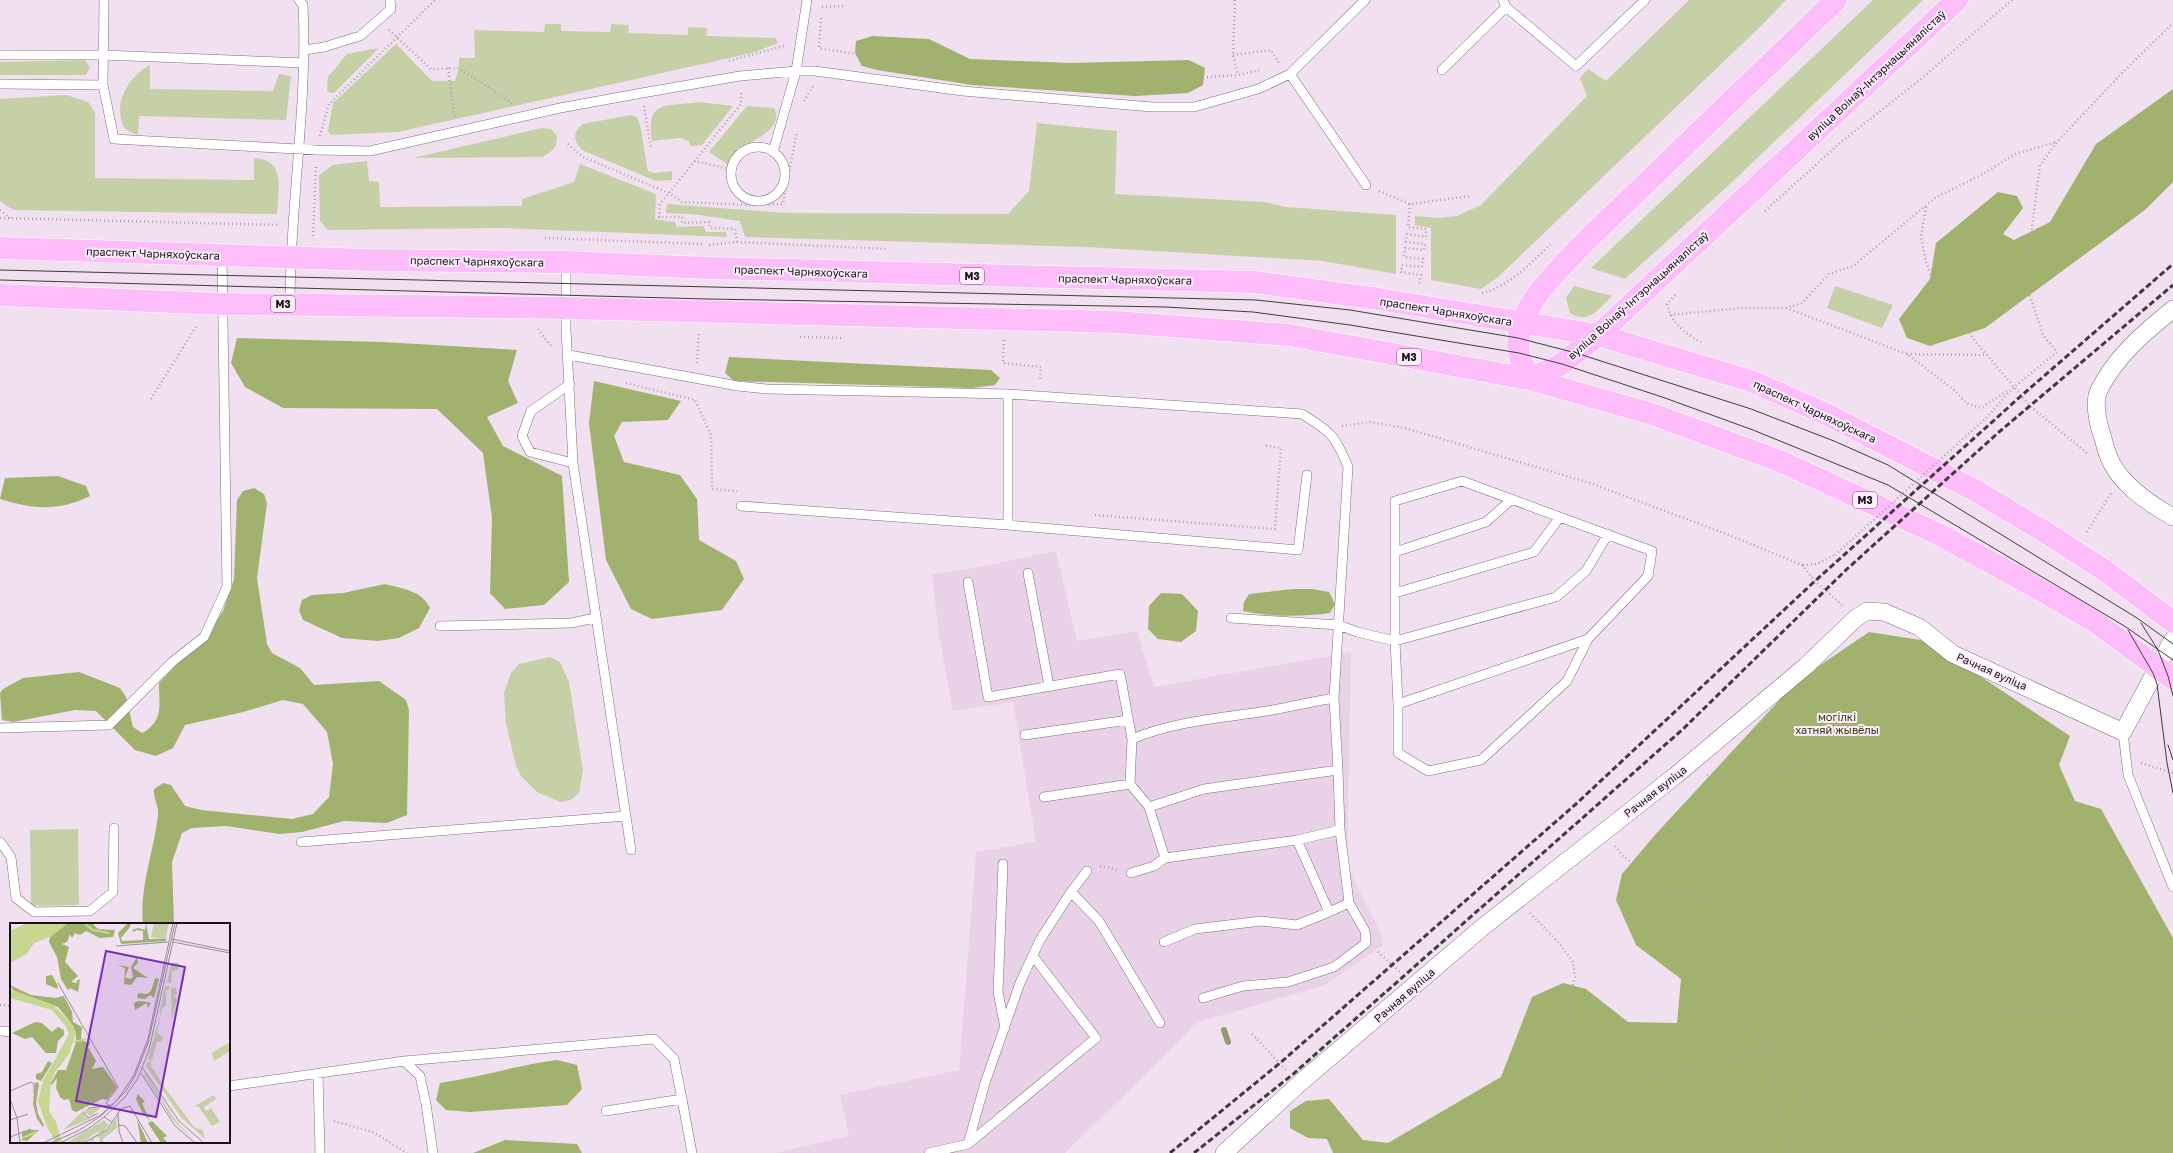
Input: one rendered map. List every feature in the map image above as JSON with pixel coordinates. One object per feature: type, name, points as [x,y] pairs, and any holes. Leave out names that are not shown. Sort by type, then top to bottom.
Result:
[{"type":"main road","points":[[1529,379],[1519,353],[1521,323],[1528,307],[1560,268],[1587,240],[1836,0]]},
{"type":"main road","name":"вуліца Воінаў-Інтэрнацыяналістаў","points":[[1529,379],[1562,364],[1598,335],[1957,0]]},
{"type":"main road","name":"праспект Чарняхоўскага","points":[[0,248],[290,257],[566,262],[709,268],[1254,282],[1378,299],[1598,335],[1751,381],[1832,417],[1978,492],[2038,528],[2104,570],[2173,622]]},
{"type":"main road","name":"М3","points":[[0,295],[222,304],[567,308],[1116,322],[1289,335],[1529,379],[1652,414],[1782,462],[1940,535],[2025,581],[2094,621],[2165,672]]},
{"type":"street","points":[[2173,309],[2136,340],[2112,368],[2098,391],[2097,418],[2108,456],[2120,477],[2154,506],[2173,517]]},
{"type":"street","name":"Рачная вуліца","points":[[1224,1153],[1300,1084],[1415,985],[1518,899],[1675,776],[1806,666],[1856,618],[1867,611],[1884,612],[1919,627],[1953,654],[2123,732]]},
{"type":"street","points":[[2123,732],[2165,672],[2173,640]]},
{"type":"lane","points":[[104,0],[103,85],[114,139],[316,150],[370,151],[560,108],[740,76],[796,70],[815,71],[963,91],[1159,107],[1194,108],[1258,90],[1290,74],[1365,0]]},
{"type":"lane","points":[[290,304],[290,257],[305,50],[303,5],[299,0]]},
{"type":"lane","points":[[305,50],[324,47],[360,36],[391,9],[390,0]]},
{"type":"lane","points":[[773,152],[796,70],[807,0]]},
{"type":"lane","points":[[1442,70],[1505,3],[1576,66],[1644,0]]},
{"type":"lane","points":[[0,55],[103,55],[304,64]]},
{"type":"lane","points":[[1290,74],[1366,185]]},
{"type":"lane","points":[[0,84],[103,85]]},
{"type":"lane","points":[[761,147],[773,152],[780,158],[784,167],[784,177],[781,187],[773,196],[762,200],[744,197],[736,190],[731,179],[732,169],[735,160],[745,150],[761,147]]},
{"type":"lane","points":[[0,728],[109,725],[172,662],[204,637],[227,587],[222,255]]},
{"type":"lane","points":[[566,262],[573,463],[595,618],[631,850]]},
{"type":"lane","points":[[569,355],[738,386],[768,389],[1008,394],[1302,414],[1326,429],[1338,443],[1348,467],[1334,698],[1340,830],[1349,903],[1365,931],[1366,943],[1334,967],[1288,982],[1243,986],[1203,998]]},
{"type":"lane","points":[[570,384],[531,412],[522,436],[530,452],[573,463]]},
{"type":"lane","points":[[1008,394],[1008,525]]},
{"type":"lane","points":[[741,506],[1008,525],[1298,550],[1307,475]]},
{"type":"lane","points":[[1462,481],[1512,500],[1652,551],[1648,576],[1588,639],[1567,681],[1481,760],[1428,771],[1398,753],[1398,704],[1395,642],[1395,501],[1462,481]]},
{"type":"lane","points":[[1395,552],[1486,522],[1512,500]]},
{"type":"lane","points":[[1395,593],[1534,552],[1560,517]]},
{"type":"lane","points":[[1231,618],[1339,625],[1357,632],[1395,642],[1556,597],[1586,571],[1608,534]]},
{"type":"lane","points":[[1028,573],[1049,686]]},
{"type":"lane","points":[[968,582],[988,697],[1120,674],[1132,739],[1130,784],[1149,807],[1165,858]]},
{"type":"lane","points":[[440,626],[571,623],[595,618]]},
{"type":"lane","points":[[1398,704],[1588,639]]},
{"type":"lane","points":[[1132,739],[1152,731],[1190,721],[1268,711],[1334,698]]},
{"type":"lane","points":[[1025,735],[1128,720]]},
{"type":"lane","points":[[2123,732],[2128,775],[2173,887]]},
{"type":"lane","points":[[1149,807],[1204,789],[1338,770]]},
{"type":"lane","points":[[1044,798],[1130,784]]},
{"type":"lane","points":[[301,842],[626,816]]},
{"type":"lane","points":[[0,842],[11,857],[16,898],[34,912],[90,911],[113,892],[114,828]]},
{"type":"lane","points":[[1131,873],[1154,866],[1165,858],[1297,840],[1340,830]]},
{"type":"lane","points":[[1297,840],[1329,912]]},
{"type":"lane","points":[[1003,864],[998,992],[1005,1029]]},
{"type":"lane","points":[[968,1144],[985,1083],[1020,984],[1040,940],[1071,892],[1087,871]]},
{"type":"lane","points":[[1071,892],[1099,921],[1160,1022]]},
{"type":"lane","points":[[1164,942],[1195,929],[1261,921],[1297,925],[1349,903]]},
{"type":"lane","points":[[929,1153],[968,1144],[1096,1038],[1033,956]]},
{"type":"lane","points":[[0,1031],[10,1032]]},
{"type":"lane","points":[[230,1086],[404,1062],[654,1039],[674,1059],[692,1153]]},
{"type":"lane","points":[[404,1062],[420,1076],[426,1104],[433,1153]]},
{"type":"lane","points":[[318,1074],[320,1153]]},
{"type":"lane","points":[[606,1111],[682,1099]]},
{"type":"path","points":[[313,236],[316,150],[329,104],[396,36],[435,0]]},
{"type":"path","points":[[823,0],[819,48],[945,69],[1195,78],[1238,75],[1267,68]]},
{"type":"path","points":[[1235,0],[1233,55],[1238,75]]},
{"type":"path","points":[[1764,212],[1841,142],[1921,79],[2012,0]]},
{"type":"path","points":[[822,7],[845,6]]},
{"type":"path","points":[[378,21],[431,69],[459,68],[517,107]]},
{"type":"path","points":[[1786,308],[1907,354],[1954,390],[1966,403],[1981,408],[2013,388],[2057,352],[2043,335],[2025,281],[2040,165],[2057,142],[2121,74],[2173,23]]},
{"type":"path","points":[[724,62],[792,44]]},
{"type":"path","points":[[1233,55],[1271,50],[1281,65]]},
{"type":"path","points":[[737,242],[735,229],[710,228],[710,222],[682,223],[682,217],[659,217],[660,204],[741,104],[740,58]]},
{"type":"path","points":[[1274,67],[1281,65],[1286,61]]},
{"type":"path","points":[[448,68],[456,122]]},
{"type":"path","points":[[642,93],[651,149]]},
{"type":"path","points":[[1670,315],[1741,308],[1786,308],[1802,303],[1829,274],[1853,266],[1935,198],[1983,174],[2015,154],[2057,142]]},
{"type":"path","points":[[568,144],[583,157],[669,193]]},
{"type":"path","points":[[694,161],[732,169]]},
{"type":"path","points":[[1366,185],[1410,204],[1471,196]]},
{"type":"path","points":[[1410,204],[1408,227],[1426,229],[1426,237],[1407,234],[1406,242],[1425,244],[1424,250],[1405,248],[1404,257],[1423,259],[1422,267],[1402,264],[1401,272],[1421,275],[1419,286]]},
{"type":"path","points":[[1926,206],[1921,237],[1926,262],[1936,288],[1951,302],[1975,341],[2013,388],[2030,406],[2087,453],[2108,456]]},
{"type":"path","points":[[0,210],[11,218]]},
{"type":"path","points":[[1676,324],[1670,315],[1667,304],[1677,293]]},
{"type":"path","points":[[151,399],[200,319]]},
{"type":"path","points":[[537,327],[569,368]]},
{"type":"path","points":[[698,361],[699,332]]},
{"type":"path","points":[[793,337],[848,338]]},
{"type":"path","points":[[1003,347],[1003,363],[1041,367],[1040,386]]},
{"type":"path","points":[[1907,354],[1987,355]]},
{"type":"path","points":[[621,381],[695,400],[711,435],[712,489],[743,491]]},
{"type":"path","points":[[1326,429],[1353,423],[1370,422],[1405,428],[1590,483],[1724,533],[1802,565],[1817,564],[1835,555],[1986,418],[2013,388]]},
{"type":"path","points":[[1092,515],[1275,530],[1281,448],[1262,445]]},
{"type":"path","points":[[2087,532],[2120,477]]},
{"type":"path","points":[[1873,513],[1880,517]]},
{"type":"path","points":[[1802,565],[1815,581],[1856,618]]},
{"type":"path","points":[[1675,776],[1774,773],[1808,763],[1839,739],[1874,700],[1953,654]]},
{"type":"path","points":[[2126,758],[2173,773]]},
{"type":"path","points":[[1602,832],[1623,856],[1671,891],[1743,906]]},
{"type":"path","points":[[1087,871],[1094,866],[1106,867],[1131,873]]},
{"type":"path","points":[[1671,891],[1672,917],[1704,978],[1808,1096]]},
{"type":"path","points":[[1518,899],[1559,943],[1573,962],[1575,977],[1569,999],[1569,1020],[1610,1066],[1634,1078],[1654,1076],[1768,1052]]},
{"type":"path","points":[[1366,943],[1415,985]]},
{"type":"path","points":[[0,1005],[10,1006]]},
{"type":"path","points":[[1788,1152],[1808,1096],[1840,1057],[1881,1026],[1950,1015],[2033,1010],[2096,1013],[2155,1058],[2173,1078]]},
{"type":"path","points":[[1252,1034],[1272,1054]]},
{"type":"path","points":[[1768,1052],[1788,1152]]},
{"type":"path","points":[[318,1118],[373,1132],[407,1153]]},
{"type":"shaded area","points":[[1056,551],[1077,641],[1137,631],[1154,687],[1351,652],[1347,866],[1380,932],[1383,945],[1325,985],[1199,1022],[1065,1153],[775,1153],[849,1136],[840,1095],[959,1070],[976,852],[1036,842],[1013,702],[953,711],[939,635],[932,574],[975,568]]},
{"type":"green space","points":[[1689,0],[1786,0],[1762,25],[1498,277],[1481,289],[1431,280],[1431,228],[1415,225],[1415,216],[1439,218],[1457,216],[1481,205],[1587,96],[1580,78],[1588,69],[1606,81]]},
{"type":"green space","points":[[1873,0],[1923,0],[1729,185],[1625,279],[1591,268]]},
{"type":"green space","points":[[545,24],[561,24],[561,31],[610,32],[611,24],[629,25],[628,33],[688,35],[688,27],[707,28],[706,36],[776,38],[778,43],[752,53],[398,132],[331,135],[328,131],[333,103],[396,44],[432,81],[455,81],[459,68],[459,58],[475,58],[474,30],[544,32]]},
{"type":"green space","points":[[872,36],[929,39],[970,59],[1070,63],[1189,60],[1205,68],[1203,85],[1188,93],[1135,96],[972,85],[877,70],[862,66],[855,53],[856,41]]},
{"type":"green space","points":[[379,48],[334,93],[327,92],[328,77],[347,54]]},
{"type":"green space","points":[[85,60],[90,67],[86,75],[0,75],[0,62]]},
{"type":"green space","points":[[150,65],[150,89],[273,91],[279,74],[291,76],[286,120],[139,116],[138,135],[132,133],[124,127],[120,116],[122,99],[130,82],[136,75]]},
{"type":"green space","points":[[2173,89],[2173,182],[2145,210],[1985,328],[1930,346],[1907,338],[1899,319],[1930,279],[1936,243],[1998,192],[2017,196],[2023,208],[2003,234],[2014,240],[2050,222],[2096,144]]},
{"type":"green space","points":[[66,95],[88,102],[95,113],[95,178],[254,180],[254,158],[265,160],[272,164],[276,170],[278,178],[279,186],[277,214],[13,210],[0,201],[0,99]]},
{"type":"green space","points":[[699,102],[733,106],[702,145],[690,146],[689,141],[680,138],[652,141],[651,127],[652,118],[655,112],[668,105]]},
{"type":"green space","points":[[747,106],[774,108],[776,116],[775,122],[766,133],[737,152],[728,165],[709,152]]},
{"type":"green space","points":[[630,115],[637,117],[639,121],[648,171],[654,173],[672,171],[672,180],[656,181],[584,151],[578,145],[575,134],[579,127],[583,124]]},
{"type":"green space","points":[[1037,123],[1117,131],[1115,194],[1266,202],[1286,207],[1396,215],[1396,274],[1323,261],[1086,247],[745,237],[740,221],[692,214],[666,213],[667,204],[788,213],[1008,214],[1029,191]]},
{"type":"green space","points":[[542,128],[551,129],[557,136],[555,147],[542,157],[413,158]]},
{"type":"green space","points":[[367,161],[369,181],[379,182],[380,207],[522,206],[522,199],[574,182],[580,164],[656,194],[655,219],[675,222],[677,227],[703,226],[706,232],[726,232],[727,237],[502,228],[328,230],[320,221],[319,175],[333,165]]},
{"type":"green space","points":[[1574,286],[1612,296],[1593,314],[1583,317],[1577,316],[1570,313],[1566,298]]},
{"type":"green space","points":[[1835,286],[1893,305],[1882,328],[1827,308]]},
{"type":"green space","points":[[237,338],[383,342],[517,350],[508,381],[518,403],[487,417],[503,446],[562,476],[569,582],[544,605],[505,609],[490,593],[492,518],[483,453],[437,409],[283,408],[245,387],[231,363]]},
{"type":"green space","points":[[729,357],[991,370],[1000,378],[995,385],[972,388],[734,381],[725,373]]},
{"type":"green space","points":[[594,381],[681,401],[668,420],[622,422],[614,436],[624,462],[680,475],[697,499],[699,540],[736,561],[744,579],[722,610],[652,619],[631,609],[606,560],[589,423]]},
{"type":"green space","points":[[58,476],[86,486],[90,496],[67,505],[56,507],[34,507],[0,499],[5,478]]},
{"type":"green space","points":[[254,488],[264,494],[267,503],[257,578],[267,644],[272,653],[300,668],[314,685],[379,681],[406,700],[409,710],[407,815],[387,823],[344,821],[302,832],[280,834],[226,826],[192,828],[182,833],[172,862],[174,923],[143,923],[143,897],[158,815],[154,789],[163,783],[171,785],[185,806],[201,810],[292,819],[313,814],[329,797],[333,764],[327,732],[303,704],[283,700],[243,712],[185,725],[173,748],[156,756],[135,750],[96,711],[75,710],[13,722],[2,720],[0,693],[3,689],[23,678],[79,672],[120,688],[126,697],[133,727],[142,733],[149,728],[154,723],[159,712],[159,683],[211,629],[223,611],[234,579],[237,500],[243,491]]},
{"type":"green space","points":[[385,584],[417,594],[422,597],[430,608],[419,628],[399,638],[378,641],[342,638],[303,620],[299,610],[302,600],[312,595],[343,593]]},
{"type":"green space","points":[[1293,589],[1312,589],[1329,592],[1335,604],[1330,613],[1308,615],[1286,616],[1243,611],[1244,602],[1249,594]]},
{"type":"green space","points":[[1161,593],[1182,594],[1198,611],[1196,631],[1181,642],[1158,639],[1148,629],[1149,606]]},
{"type":"green space","name":"могілкі хатняй жывёлы","points":[[1869,632],[1927,641],[2070,736],[2059,765],[2075,801],[2101,809],[2173,938],[2173,1153],[1333,1153],[1327,1139],[1308,1138],[1290,1128],[1290,1111],[1306,1101],[1329,1099],[1363,1140],[1388,1143],[1501,1077],[1532,997],[1563,983],[1586,989],[1628,1022],[1677,1023],[1681,979],[1636,945],[1616,900],[1622,874],[1654,836],[1797,681]]},
{"type":"green space","points":[[550,657],[560,662],[569,682],[583,770],[579,793],[571,800],[560,802],[537,792],[521,776],[516,766],[506,724],[504,693],[511,673],[519,664]]},
{"type":"green space","points":[[78,829],[79,905],[31,906],[30,830]]},
{"type":"green space","points":[[557,1060],[577,1065],[582,1089],[567,1105],[470,1112],[446,1110],[436,1100],[440,1083]]},
{"type":"green space","points":[[505,1140],[577,1144],[582,1153],[473,1153]]},
{"type":"waterway","points":[[1224,1030],[1228,1042]]},
{"type":"tram line","points":[[0,270],[1256,300],[1350,310],[1518,338],[1576,353],[1751,409],[1834,441],[1888,465],[2137,618],[2173,644]]},
{"type":"tram line","points":[[0,280],[707,299],[1166,307],[1253,312],[1350,325],[1519,353],[1562,364],[1665,398],[1753,430],[1888,485],[2126,627],[2173,660]]},
{"type":"tram line","points":[[2141,623],[2158,650],[2168,676],[2173,696]]},
{"type":"tram line","points":[[2128,630],[2153,673],[2157,684],[2167,763],[2173,793]]},
{"type":"tram line","points":[[2168,745],[2173,760]]},
{"type":"railway","points":[[1170,1153],[1280,1063],[1576,804],[1815,581],[2021,396],[2173,264]]},
{"type":"railway","points":[[1194,1153],[1292,1075],[1683,729],[1847,569],[1999,432],[2173,285]]}]
